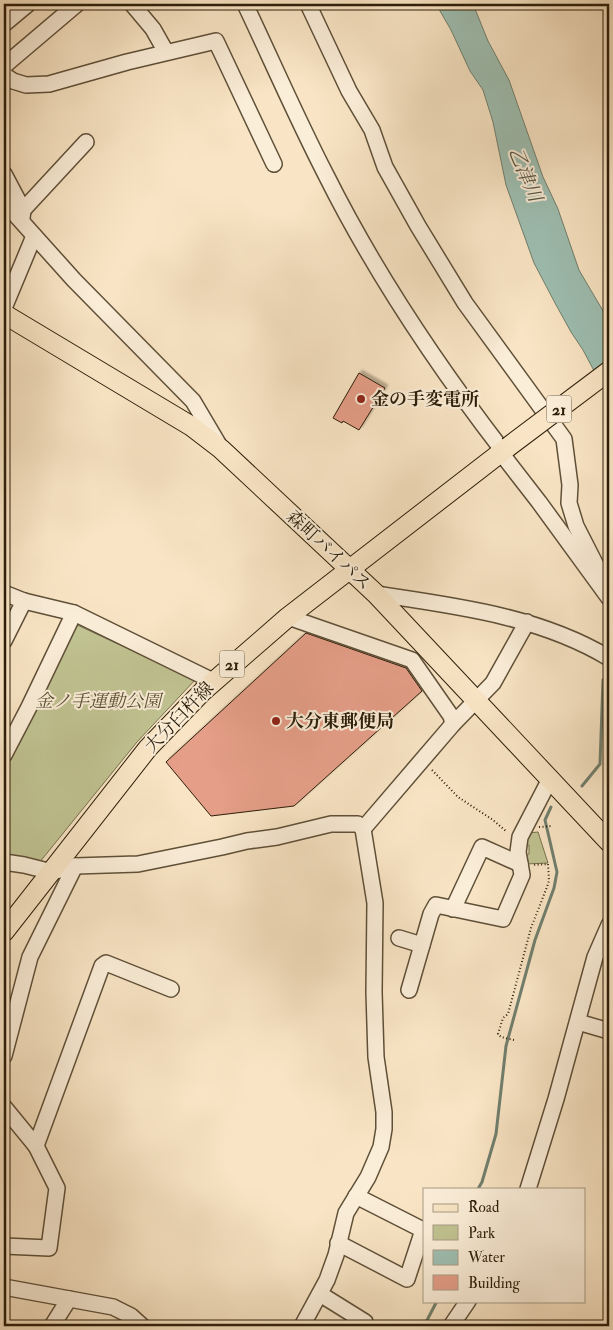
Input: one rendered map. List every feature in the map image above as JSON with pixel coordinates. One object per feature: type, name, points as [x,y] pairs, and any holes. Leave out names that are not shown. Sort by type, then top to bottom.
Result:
[{"type":"main road","name":"森町バイパス","points":[[4,314],[191,426],[221,449],[376,594],[609,842]]},
{"type":"main road","name":"21","points":[[504,450],[609,371]]},
{"type":"main road","name":"大分臼杵線","points":[[4,932],[148,748],[213,681],[288,617],[504,450]]},
{"type":"street","points":[[4,24],[28,4]]},
{"type":"street","points":[[4,66],[77,4]]},
{"type":"street","points":[[245,4],[326,175],[380,273],[412,326],[448,379],[504,450],[606,594]]},
{"type":"street","points":[[308,4],[349,91],[372,130],[385,167],[418,226],[465,303],[564,439],[570,485],[569,503],[576,526],[601,575],[606,594]]},
{"type":"street","points":[[137,6],[166,52]]},
{"type":"street","points":[[4,75],[13,81],[26,85],[49,84],[166,52],[216,42],[274,164]]},
{"type":"street","points":[[22,216],[86,142]]},
{"type":"street","points":[[4,174],[22,216],[34,236],[74,280],[193,401],[221,449]]},
{"type":"street","points":[[4,202],[22,216]]},
{"type":"street","points":[[4,308],[34,236]]},
{"type":"street","points":[[4,593],[24,601],[74,613],[213,681]]},
{"type":"street","points":[[376,594],[460,607],[527,622],[568,636],[609,658]]},
{"type":"street","points":[[4,641],[24,601]]},
{"type":"street","points":[[4,755],[74,613]]},
{"type":"street","points":[[288,617],[412,660],[451,716],[453,724]]},
{"type":"street","points":[[363,829],[453,724],[493,684],[527,622]]},
{"type":"street","points":[[409,990],[431,914],[436,905],[503,919],[522,875],[518,852],[520,838],[550,779]]},
{"type":"street","points":[[4,862],[52,872],[75,866],[151,862],[247,840],[277,837],[331,824],[358,824],[363,829],[376,903],[374,992],[376,1057],[384,1112],[384,1129],[378,1154],[368,1177],[346,1213],[336,1255],[309,1323]]},
{"type":"street","points":[[453,909],[482,847],[520,864]]},
{"type":"street","points":[[4,1056],[30,958],[75,866]]},
{"type":"street","points":[[528,1188],[578,1022],[595,956],[609,925]]},
{"type":"street","points":[[399,938],[422,945]]},
{"type":"street","points":[[36,1146],[102,966],[106,963],[171,989]]},
{"type":"street","points":[[578,1022],[609,1031]]},
{"type":"street","points":[[4,1107],[36,1146],[57,1188],[49,1248],[4,1246]]},
{"type":"street","points":[[338,1243],[407,1279],[423,1230],[356,1196]]},
{"type":"street","points":[[4,1286],[113,1307],[132,1323]]},
{"type":"street","points":[[320,1294],[365,1322],[362,1326]]},
{"type":"street","points":[[52,1326],[69,1299]]},
{"type":"street","points":[[451,1326],[467,1302]]},
{"type":"path","points":[[423,760],[458,797],[493,820],[510,834]]},
{"type":"path","points":[[536,828],[552,826]]},
{"type":"path","points":[[514,1040],[503,1038],[498,1034],[502,1018],[508,1014],[531,928],[548,881],[548,864],[527,866],[520,864]]},
{"type":"green space","name":"金ノ手運動公園","points":[[73,623],[195,680],[137,742],[39,863],[4,858],[4,765]]},
{"type":"green space","points":[[538,832],[548,863],[526,864],[525,856],[529,854],[529,845],[524,845],[528,833]]},
{"type":"water","name":"乙津川","points":[[436,4],[473,4],[488,41],[509,80],[543,177],[558,209],[579,270],[609,321],[609,399],[534,263],[506,185],[493,122],[483,90],[470,71],[451,30]]},
{"type":"building","name":"金の手変電所","points":[[359,373],[385,388],[359,430],[333,418]]},
{"type":"building","points":[[306,633],[406,668],[422,691],[294,806],[211,816],[166,762]]},
{"type":"waterway","points":[[582,786],[600,764],[603,680],[609,675]]},
{"type":"waterway","points":[[479,1188],[496,1134],[506,1046],[535,940],[554,888],[557,872],[545,820],[551,807]]},
{"type":"waterway","points":[[424,1326],[436,1302]]},
{"type":"place","name":"金の手変電所","points":[[361,399]]},
{"type":"place","name":"大分東郵便局","points":[[276,721]]}]
